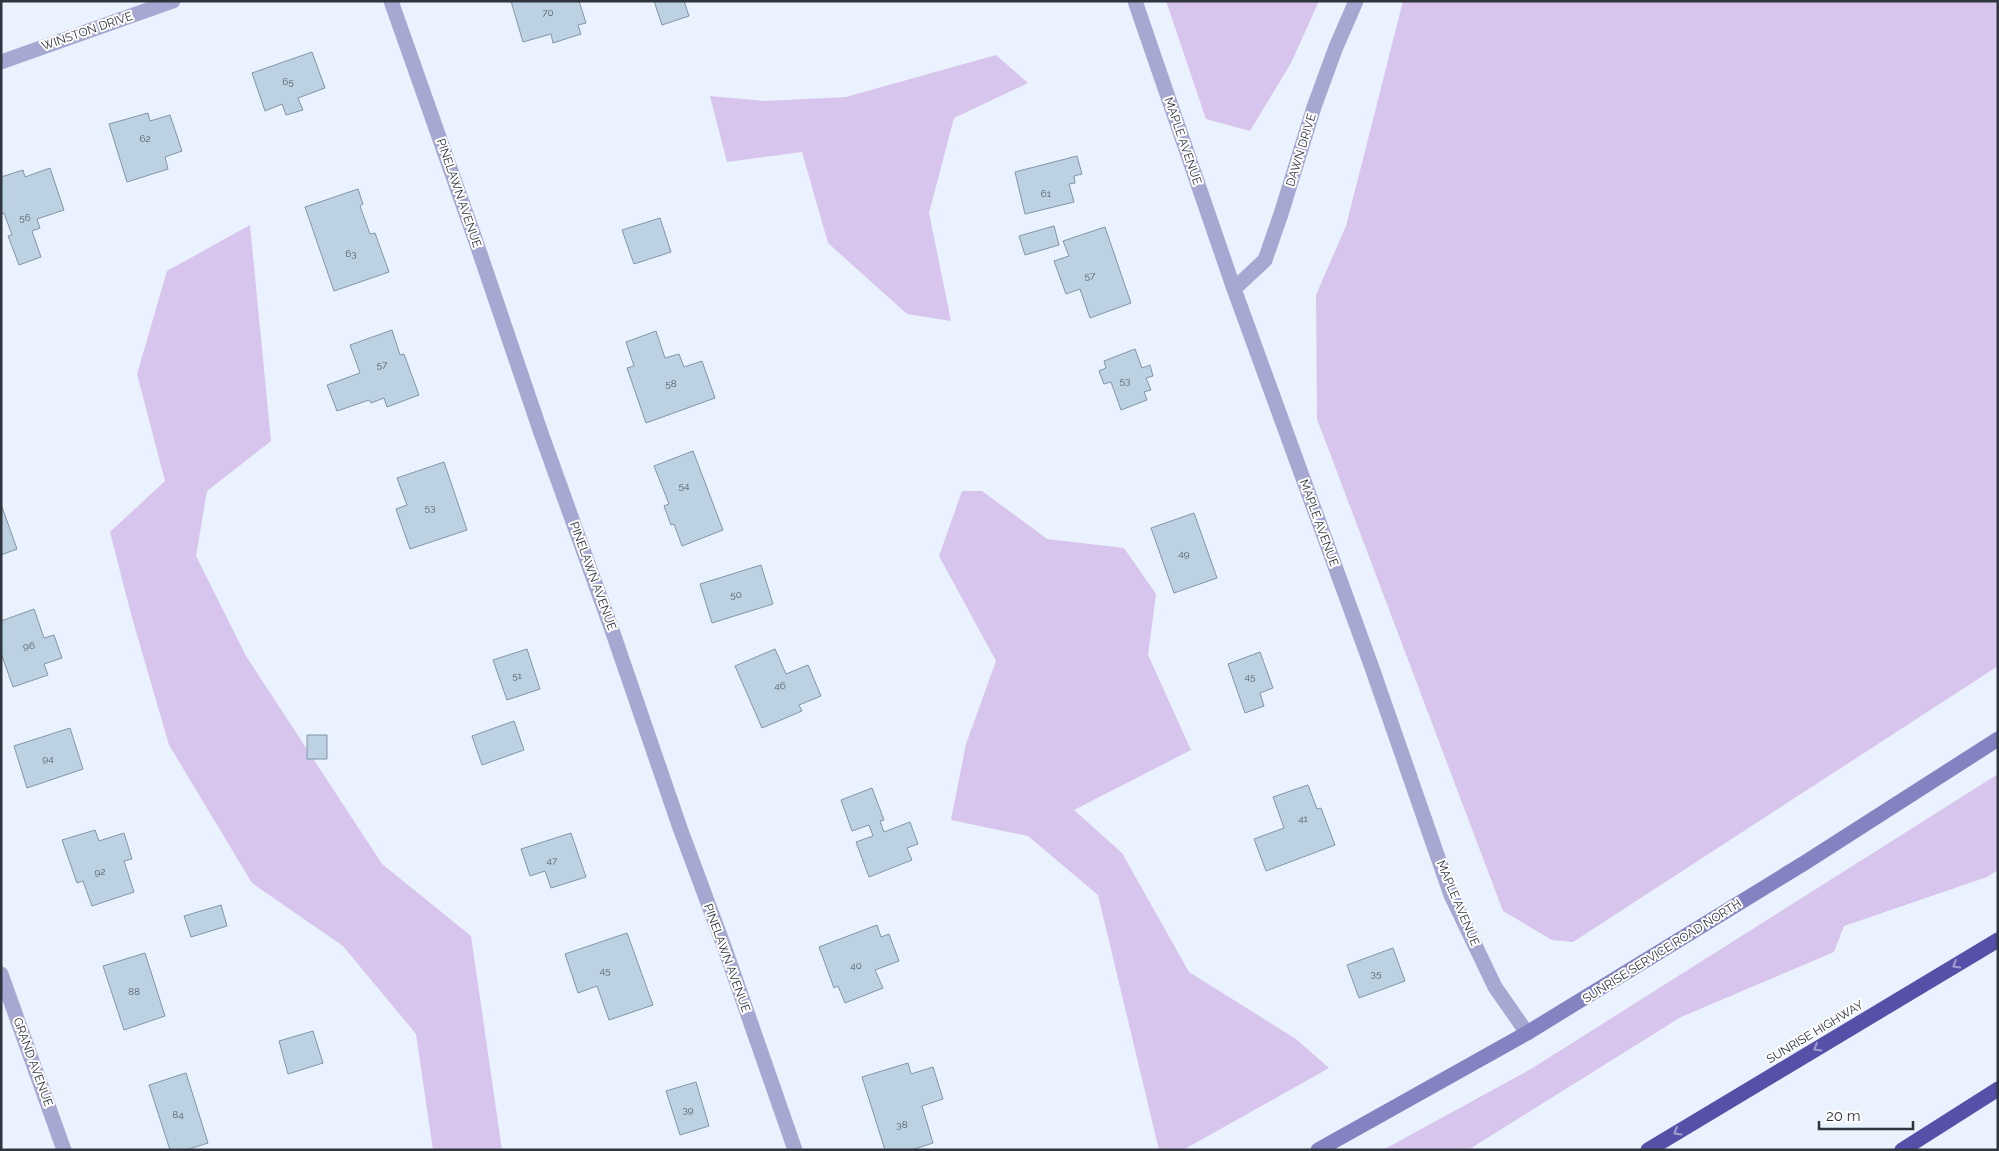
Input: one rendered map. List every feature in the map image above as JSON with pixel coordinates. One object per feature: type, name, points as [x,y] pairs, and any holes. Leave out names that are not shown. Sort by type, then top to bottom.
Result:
[{"type":"highway","name":"SUNRISE HIGHWAY","points":[[1648,1150],[1998,940]]},
{"type":"highway","points":[[1902,1150],[1998,1089]]},
{"type":"street","name":"WINSTON DRIVE","points":[[1,62],[173,1]]},
{"type":"street","name":"PINELAWN AVENUE","points":[[391,1],[680,828],[725,949],[795,1150]]},
{"type":"street","name":"MAPLE AVENUE","points":[[1135,1],[1234,290],[1371,665],[1451,895],[1495,987],[1527,1033]]},
{"type":"street","name":"DAWN DRIVE","points":[[1234,290],[1265,260],[1314,107],[1336,47],[1356,1]]},
{"type":"street","name":"SUNRISE SERVICE ROAD NORTH","points":[[1318,1150],[1527,1033],[1797,867],[1998,739]]},
{"type":"street","name":"GRAND AVENUE","points":[[1,974],[64,1150]]},
{"type":"shaded area","points":[[1166,1],[1319,1],[1291,63],[1250,131],[1206,119]]},
{"type":"shaded area","points":[[1403,1],[1998,1],[1998,666],[1573,942],[1552,940],[1503,911],[1317,419],[1316,295],[1346,226]]},
{"type":"shaded area","points":[[996,55],[1028,83],[954,118],[929,213],[951,321],[907,314],[828,243],[802,152],[727,162],[710,96],[765,101],[846,97]]},
{"type":"shaded area","points":[[250,225],[271,441],[207,491],[196,556],[246,656],[382,864],[471,936],[502,1150],[433,1150],[416,1034],[343,946],[252,883],[169,745],[131,614],[110,532],[165,481],[137,374],[167,271]]},
{"type":"shaded area","points":[[962,491],[982,491],[1047,539],[1124,548],[1156,594],[1148,655],[1191,750],[1074,810],[1122,853],[1189,972],[1296,1039],[1329,1068],[1183,1150],[1159,1150],[1098,895],[1028,836],[951,820],[966,744],[996,661],[939,556]]},
{"type":"shaded area","points":[[1998,774],[1998,870],[1987,877],[1844,926],[1834,952],[1681,1017],[1468,1150],[1383,1150],[1531,1069]]},
{"type":"building","points":[[511,1],[579,1],[586,23],[578,25],[581,34],[553,43],[551,34],[523,42]]},
{"type":"building","points":[[654,1],[684,1],[689,16],[662,25]]},
{"type":"building","points":[[312,52],[325,88],[298,98],[303,110],[286,115],[282,104],[265,111],[252,73]]},
{"type":"building","points":[[148,113],[150,121],[170,115],[182,151],[165,157],[168,169],[127,182],[109,124]]},
{"type":"building","points":[[1077,156],[1082,174],[1074,176],[1075,183],[1069,184],[1074,202],[1025,214],[1015,172]]},
{"type":"building","points":[[50,168],[64,210],[37,219],[40,228],[32,231],[41,257],[19,265],[8,236],[12,235],[4,213],[1,214],[1,177],[23,170],[25,177]]},
{"type":"building","points":[[358,189],[363,204],[360,206],[370,234],[375,233],[389,272],[334,291],[305,207]]},
{"type":"building","points":[[660,218],[671,252],[634,264],[622,230]]},
{"type":"building","points":[[1054,226],[1059,245],[1025,255],[1019,236]]},
{"type":"building","points":[[1105,227],[1131,303],[1090,318],[1080,289],[1066,294],[1054,261],[1069,256],[1063,241]]},
{"type":"building","points":[[392,330],[400,355],[404,354],[419,395],[387,407],[384,398],[371,403],[369,400],[337,411],[327,385],[360,373],[350,345]]},
{"type":"building","points":[[656,331],[665,358],[679,354],[684,367],[702,361],[715,398],[646,423],[627,368],[634,366],[626,342]]},
{"type":"building","points":[[1135,349],[1142,368],[1150,365],[1153,376],[1146,378],[1151,390],[1144,392],[1147,400],[1121,410],[1111,382],[1104,384],[1099,371],[1106,368],[1104,361]]},
{"type":"building","points":[[693,451],[723,530],[682,546],[674,524],[671,525],[664,506],[669,504],[654,466]]},
{"type":"building","points":[[444,462],[467,530],[410,549],[396,509],[407,505],[397,478]]},
{"type":"building","points":[[1,504],[17,549],[1,555]]},
{"type":"building","points":[[1194,513],[1217,578],[1174,593],[1151,528]]},
{"type":"building","points":[[761,565],[773,604],[712,623],[700,584]]},
{"type":"building","points":[[34,609],[44,638],[54,635],[62,658],[44,664],[48,675],[13,687],[1,653],[1,621]]},
{"type":"building","points":[[527,649],[540,689],[507,700],[493,660]]},
{"type":"building","points":[[775,649],[786,674],[808,665],[821,696],[799,705],[802,711],[762,728],[735,666]]},
{"type":"building","points":[[1260,652],[1273,688],[1260,693],[1264,706],[1245,713],[1228,664]]},
{"type":"building","points":[[514,721],[524,750],[482,765],[472,736]]},
{"type":"building","points":[[70,728],[83,769],[27,788],[14,746]]},
{"type":"building","points":[[307,735],[327,735],[327,759],[307,759]]},
{"type":"building","points":[[1308,785],[1317,809],[1321,808],[1335,845],[1266,871],[1254,839],[1284,828],[1273,797]]},
{"type":"building","points":[[872,788],[884,820],[880,821],[884,832],[910,822],[918,844],[907,848],[912,860],[869,877],[856,842],[873,836],[869,825],[852,831],[841,800]]},
{"type":"building","points":[[95,830],[99,841],[124,833],[132,859],[124,861],[134,892],[92,906],[83,881],[77,883],[62,840]]},
{"type":"building","points":[[571,833],[586,877],[551,888],[545,871],[530,876],[521,849]]},
{"type":"building","points":[[221,905],[227,926],[191,937],[184,916]]},
{"type":"building","points":[[877,925],[881,937],[889,934],[899,961],[875,970],[883,988],[845,1003],[838,986],[834,988],[819,947]]},
{"type":"building","points":[[627,933],[653,1005],[609,1020],[597,986],[578,993],[565,954]]},
{"type":"building","points":[[1393,948],[1405,981],[1359,998],[1347,965]]},
{"type":"building","points":[[145,953],[165,1016],[124,1030],[103,966]]},
{"type":"building","points":[[313,1031],[323,1063],[288,1074],[279,1041]]},
{"type":"building","points":[[908,1063],[911,1074],[933,1067],[943,1099],[922,1106],[933,1143],[911,1150],[885,1150],[862,1077]]},
{"type":"building","points":[[186,1073],[208,1143],[186,1150],[170,1150],[149,1085]]},
{"type":"building","points":[[696,1082],[709,1126],[680,1135],[666,1091]]}]
